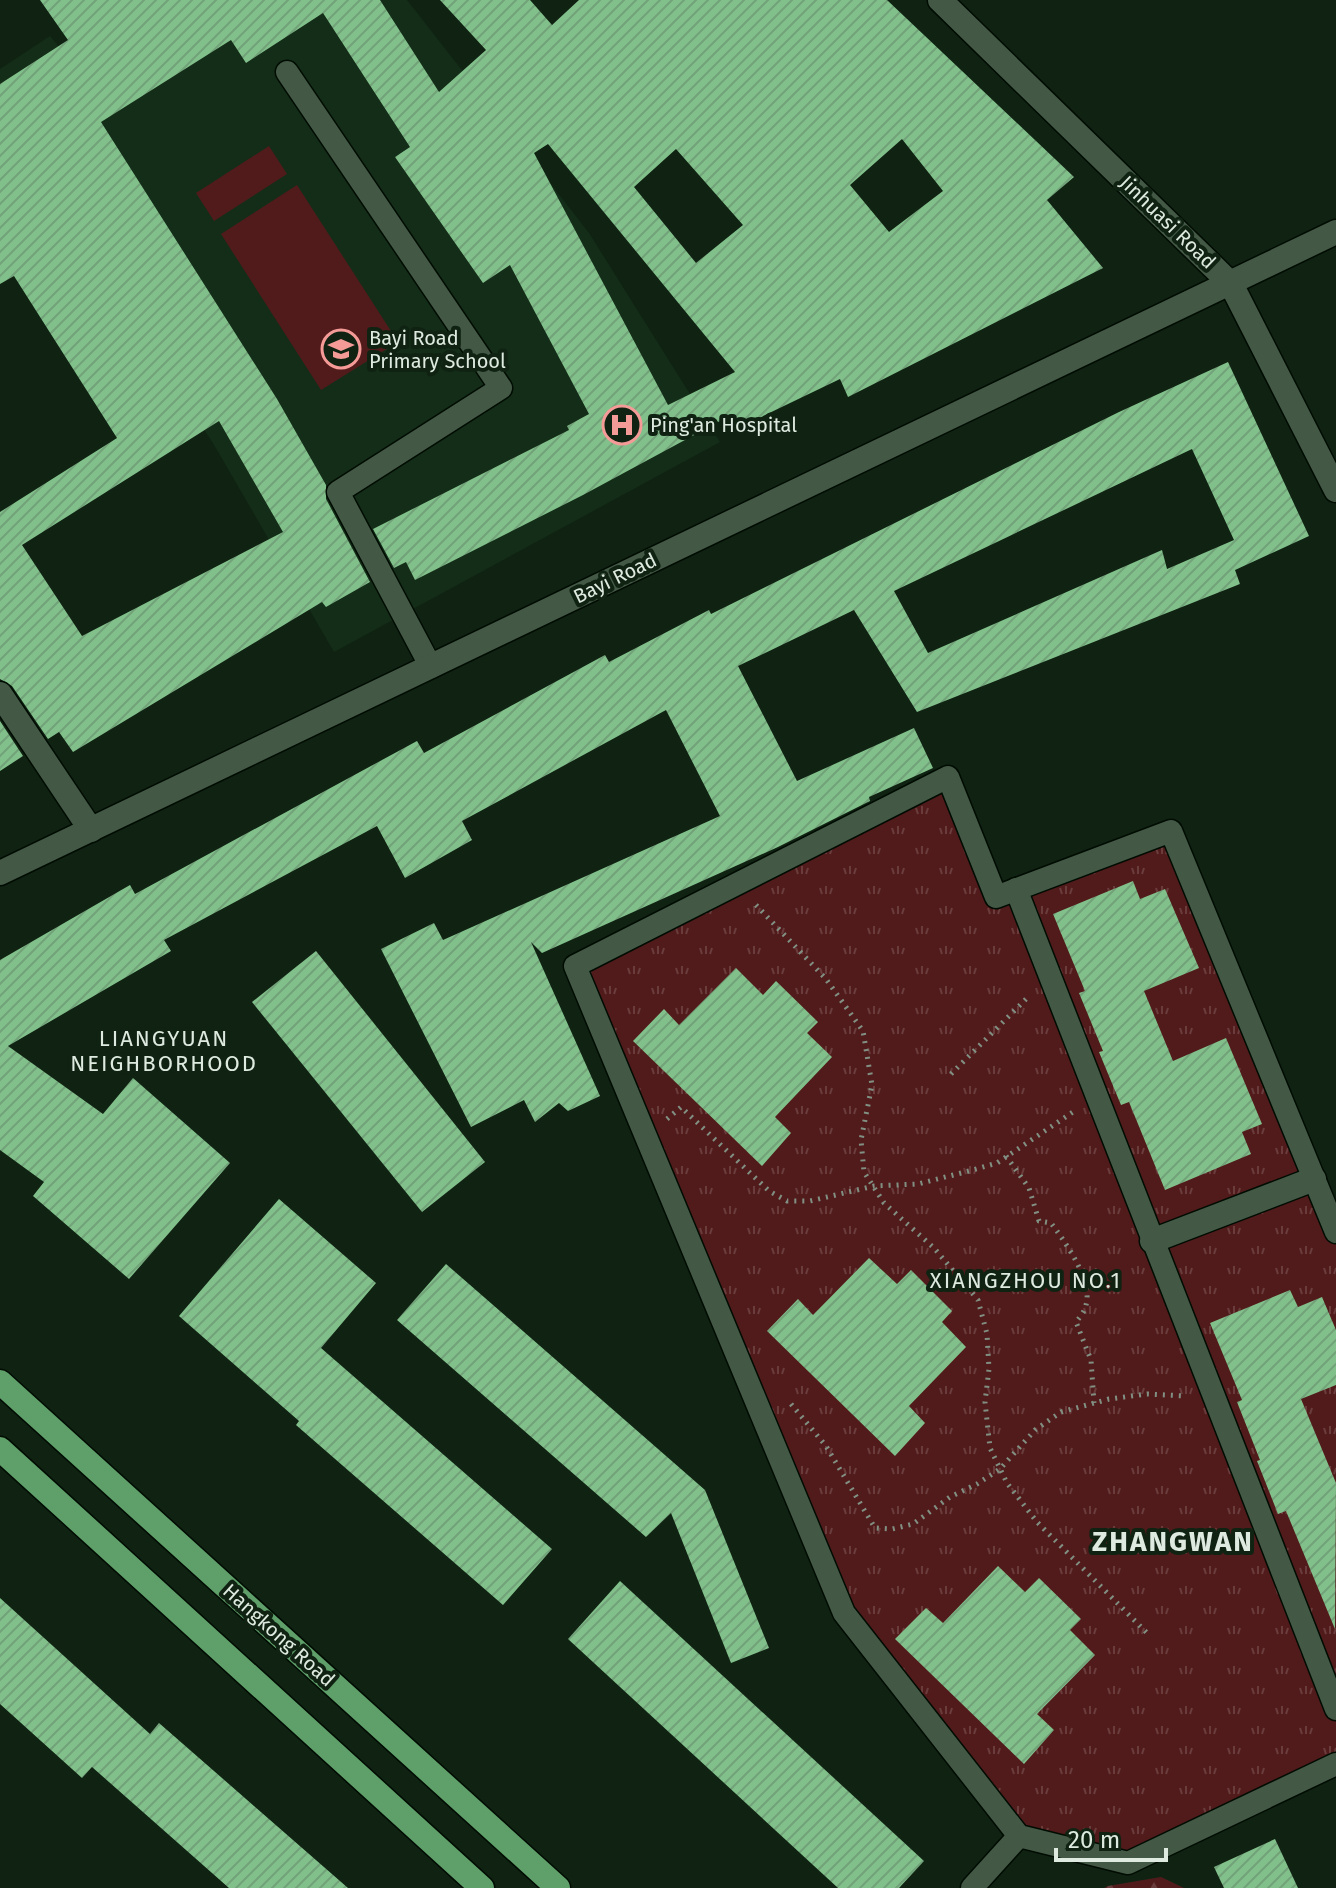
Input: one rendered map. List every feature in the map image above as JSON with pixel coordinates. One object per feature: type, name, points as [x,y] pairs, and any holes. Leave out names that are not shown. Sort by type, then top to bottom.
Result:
[{"type":"main road","name":"Hangkong Road","points":[[0,1382],[558,1888]]},
{"type":"main road","points":[[0,1449],[482,1888]]},
{"type":"street","name":"Jinhuasi Road","points":[[940,0],[1231,284],[1336,490]]},
{"type":"street","name":"Bayi Road","points":[[0,873],[1336,232]]},
{"type":"street","points":[[0,694],[91,830]]},
{"type":"street","points":[[1152,1241],[1314,1179]]},
{"type":"lane","points":[[287,72],[501,388],[338,492],[431,667]]},
{"type":"lane","points":[[1336,1232],[1171,831],[996,897],[948,777],[575,966],[844,1613],[1019,1836],[1128,1863],[1336,1764]]},
{"type":"lane","points":[[1016,889],[1336,1709]]},
{"type":"lane","points":[[972,1888],[1019,1836]]},
{"type":"path","points":[[746,879],[756,904],[826,979],[863,1031],[872,1085],[861,1140],[864,1172],[893,1213],[934,1248],[978,1300],[987,1334],[989,1369],[985,1402],[990,1448],[1007,1483],[1037,1522],[1147,1633]]},
{"type":"path","points":[[951,1074],[1049,975]]},
{"type":"path","points":[[646,1136],[681,1107],[769,1191],[787,1201],[810,1201],[874,1186],[918,1184],[997,1163],[1096,1094]]},
{"type":"path","points":[[1006,1156],[1029,1188],[1039,1221],[1051,1223],[1076,1257],[1087,1296],[1086,1307],[1076,1322],[1091,1360],[1094,1403]]},
{"type":"path","points":[[790,1404],[826,1446],[875,1528],[892,1529],[913,1524],[950,1497],[1000,1469],[1035,1430],[1061,1412],[1147,1394],[1214,1398]]},
{"type":"shaded area","name":"Bayi Road Primary School","points":[[193,0],[407,0],[589,233],[720,442],[334,652],[213,443],[0,126],[0,69],[50,36],[80,72]]},
{"type":"green space","points":[[269,146],[287,174],[214,221],[196,193]]},
{"type":"green space","points":[[297,185],[398,342],[321,390],[221,234]]},
{"type":"green space","points":[[948,777],[996,897],[1171,831],[1336,1232],[1336,1764],[1128,1863],[1019,1836],[850,1620],[575,966]]},
{"type":"green space","points":[[1161,1877],[1184,1888],[1104,1888],[1108,1886]]},
{"type":"building","points":[[40,0],[380,0],[439,92],[486,50],[440,0],[530,0],[552,25],[579,0],[887,0],[1074,177],[1047,200],[1103,268],[848,397],[840,379],[728,433],[722,420],[415,580],[406,562],[394,568],[373,529],[569,430],[567,426],[589,414],[510,265],[483,283],[395,157],[410,147],[323,13],[246,63],[231,40],[101,122],[277,399],[326,485],[326,499],[370,582],[326,607],[322,602],[73,752],[59,732],[48,739],[12,686],[0,679],[0,512],[117,438],[14,276],[0,284],[0,84],[68,40]],"holes":[[[902,139],[943,191],[889,232],[850,185]],[[548,144],[735,372],[668,405],[534,153]],[[676,149],[743,225],[696,263],[634,187]],[[219,421],[283,532],[82,636],[22,545]]]},
{"type":"building","points":[[1228,362],[1309,536],[1235,570],[1240,584],[917,712],[854,610],[738,666],[797,781],[914,728],[933,768],[869,797],[870,801],[778,847],[542,953],[531,942],[600,1096],[568,1111],[559,1103],[535,1122],[524,1100],[471,1127],[381,949],[434,923],[443,940],[720,816],[666,710],[462,821],[472,840],[405,878],[377,826],[164,940],[171,951],[8,1046],[103,1114],[133,1078],[230,1163],[129,1279],[33,1196],[44,1182],[0,1150],[0,960],[130,885],[135,894],[417,741],[424,753],[605,655],[609,662],[709,610],[711,614],[1119,412]],"holes":[[[1192,449],[1234,540],[1167,569],[1162,550],[928,653],[894,591]]]},
{"type":"building","points":[[0,721],[23,756],[0,771]]},
{"type":"building","points":[[1133,881],[1140,899],[1165,889],[1199,968],[1144,991],[1173,1061],[1226,1038],[1262,1124],[1242,1132],[1251,1154],[1165,1190],[1129,1102],[1121,1105],[1099,1052],[1103,1051],[1079,993],[1085,991],[1053,914]]},
{"type":"building","points":[[316,951],[485,1162],[422,1212],[252,1002]]},
{"type":"building","points":[[736,968],[763,995],[776,981],[818,1022],[807,1033],[832,1057],[775,1117],[791,1133],[762,1166],[633,1041],[664,1009],[679,1025]]},
{"type":"building","points":[[279,1199],[376,1283],[321,1348],[552,1549],[503,1605],[296,1425],[299,1421],[179,1316]]},
{"type":"building","points":[[869,1258],[897,1284],[911,1270],[952,1311],[942,1322],[966,1347],[909,1406],[925,1423],[895,1456],[767,1331],[798,1299],[813,1315]]},
{"type":"building","points":[[446,1264],[705,1490],[769,1648],[731,1663],[671,1513],[646,1537],[397,1320]]},
{"type":"building","points":[[1290,1290],[1298,1307],[1322,1297],[1336,1330],[1336,1385],[1301,1399],[1336,1483],[1335,1629],[1286,1511],[1278,1514],[1237,1402],[1242,1400],[1210,1323]]},
{"type":"building","points":[[998,1566],[1025,1592],[1039,1578],[1081,1619],[1070,1630],[1095,1655],[1037,1714],[1054,1730],[1024,1764],[895,1639],[926,1608],[943,1623]]},
{"type":"building","points":[[620,1581],[924,1861],[899,1888],[838,1888],[568,1639]]},
{"type":"building","points":[[0,1598],[150,1734],[159,1723],[348,1888],[229,1888],[92,1767],[82,1778],[0,1704]]},
{"type":"building","points":[[1275,1839],[1298,1888],[1224,1888],[1214,1867]]},
{"type":"place","name":"Bayi Road Primary School","points":[[341,349]]},
{"type":"place","name":"Ping'an Hospital","points":[[622,425]]},
{"type":"district","name":"LIANGYUAN NEIGHBORHOOD","points":[[164,1050]]},
{"type":"district","name":"XIANGZHOU NO.1","points":[[1026,1280]]},
{"type":"district","name":"ZHANGWAN","points":[[1173,1541]]}]
